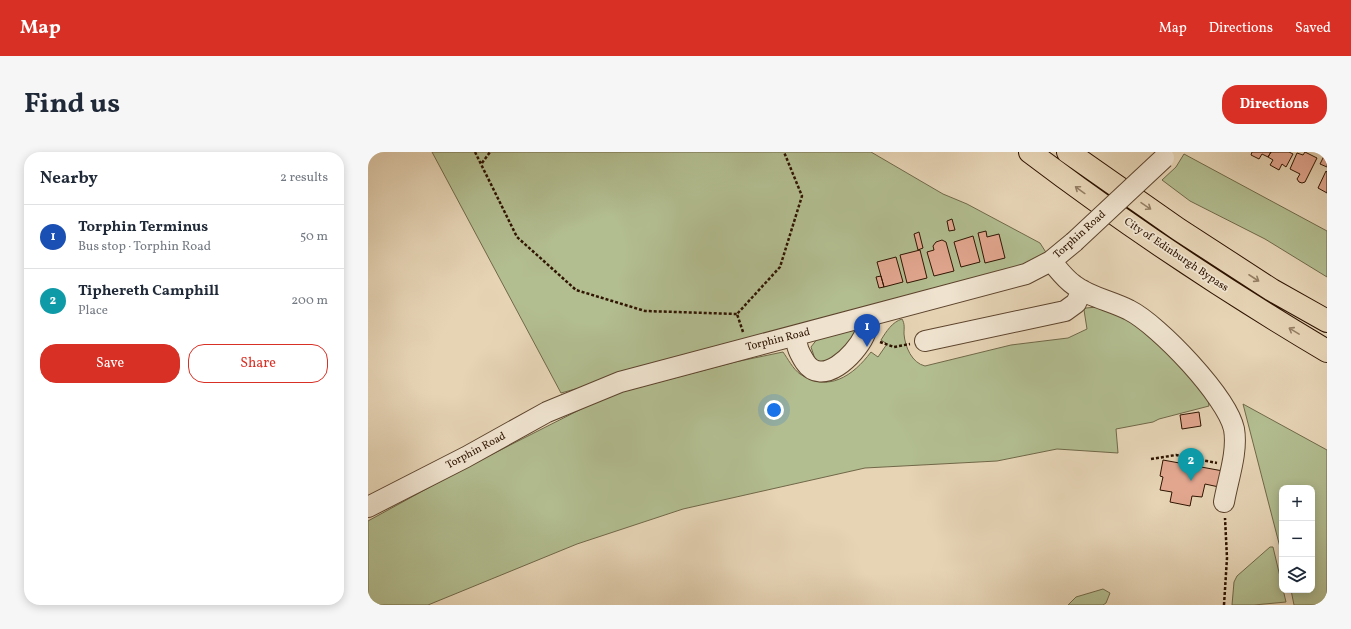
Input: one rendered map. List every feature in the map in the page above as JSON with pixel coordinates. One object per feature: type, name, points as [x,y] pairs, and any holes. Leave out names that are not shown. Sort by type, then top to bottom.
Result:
[{"type":"highway","name":"City of Edinburgh Bypass","points":[[1030,152],[1082,191],[1172,254],[1250,305],[1327,351]]},
{"type":"highway","name":"City of Edinburgh Bypass","points":[[1068,152],[1253,278],[1327,321]]},
{"type":"street","name":"Torphin Road","points":[[368,507],[466,457],[547,412],[620,382],[1026,274],[1051,261],[1074,242],[1167,155]]},
{"type":"street","points":[[1051,261],[1064,276],[1082,290],[1131,310],[1166,339],[1188,362],[1227,411],[1234,429],[1234,446],[1224,502]]},
{"type":"street","points":[[925,341],[1065,311],[1076,303],[1082,290]]},
{"type":"street","points":[[796,336],[796,345],[809,368],[816,372],[831,370],[850,356],[864,338],[871,316]]},
{"type":"path","points":[[475,152],[482,163],[517,237],[576,290],[645,311],[737,314],[780,267],[802,196],[784,152]]},
{"type":"path","points":[[482,163],[490,152]]},
{"type":"path","points":[[737,314],[749,348]]},
{"type":"path","points":[[864,338],[894,347],[925,341]]},
{"type":"path","points":[[1152,459],[1176,455],[1231,466]]},
{"type":"path","points":[[1224,502],[1227,558],[1224,605]]},
{"type":"green space","points":[[432,152],[871,152],[943,194],[967,204],[1040,243],[1047,254],[1034,262],[561,393]]},
{"type":"green space","points":[[1184,154],[1327,231],[1327,277],[1265,239],[1190,201],[1162,180],[1176,167]]},
{"type":"green space","points":[[1097,307],[1109,309],[1143,329],[1173,351],[1208,400],[1209,406],[1159,419],[1153,422],[1116,429],[1118,453],[1057,449],[997,461],[865,468],[683,509],[577,544],[428,605],[368,605],[368,521],[459,471],[597,401],[621,392],[735,362],[783,352],[793,367],[800,374],[820,382],[830,382],[848,375],[864,361],[871,352],[878,357],[887,344],[881,340],[892,325],[898,320],[902,319],[904,324],[905,339],[910,354],[916,362],[925,366],[1011,345],[1068,338],[1087,329],[1084,310],[1086,308]]},
{"type":"green space","points":[[856,328],[851,340],[838,354],[832,358],[820,362],[815,359],[811,347],[818,338]]},
{"type":"green space","points":[[1243,404],[1327,450],[1327,605],[1294,605],[1292,593],[1315,593],[1315,485],[1279,485],[1279,543]]},
{"type":"green space","points":[[1270,547],[1273,547],[1279,572],[1279,593],[1284,593],[1286,602],[1254,605],[1232,605],[1234,582],[1237,576]]},
{"type":"green space","points":[[1103,589],[1110,593],[1106,603],[1103,605],[1068,605],[1076,597]]},
{"type":"building","points":[[1252,152],[1271,152],[1268,157],[1262,154],[1259,159],[1251,155]]},
{"type":"building","points":[[1271,152],[1289,152],[1293,154],[1286,167],[1282,164],[1279,170],[1270,165],[1273,160],[1268,157]]},
{"type":"building","points":[[1305,152],[1317,158],[1305,182],[1302,183],[1297,179],[1300,174],[1290,169],[1297,153],[1303,155]]},
{"type":"building","points":[[1327,152],[1327,167],[1320,164]]},
{"type":"building","points":[[1326,171],[1327,172],[1327,193],[1318,188]]},
{"type":"building","points":[[952,219],[955,230],[949,231],[947,221]]},
{"type":"building","points":[[986,231],[987,237],[999,234],[1005,258],[985,263],[978,233]]},
{"type":"building","points":[[919,232],[923,248],[918,250],[914,234]]},
{"type":"building","points":[[973,236],[980,262],[961,267],[954,242]]},
{"type":"building","points":[[942,240],[946,242],[954,271],[934,276],[927,252],[934,250],[933,246],[936,242]]},
{"type":"building","points":[[920,250],[927,278],[907,283],[900,255]]},
{"type":"building","points":[[896,257],[903,282],[884,287],[877,262]]},
{"type":"building","points":[[881,276],[884,287],[879,288],[876,277]]},
{"type":"building","points":[[1199,412],[1201,426],[1182,429],[1180,415]]},
{"type":"building","points":[[1163,460],[1223,471],[1219,487],[1205,484],[1202,497],[1192,496],[1190,506],[1170,502],[1172,492],[1160,490],[1163,477],[1160,476]]},
{"type":"place","name":"Torphin Terminus","points":[[867,347]]},
{"type":"place","name":"Tiphereth Camphill","points":[[1191,481]]}]
